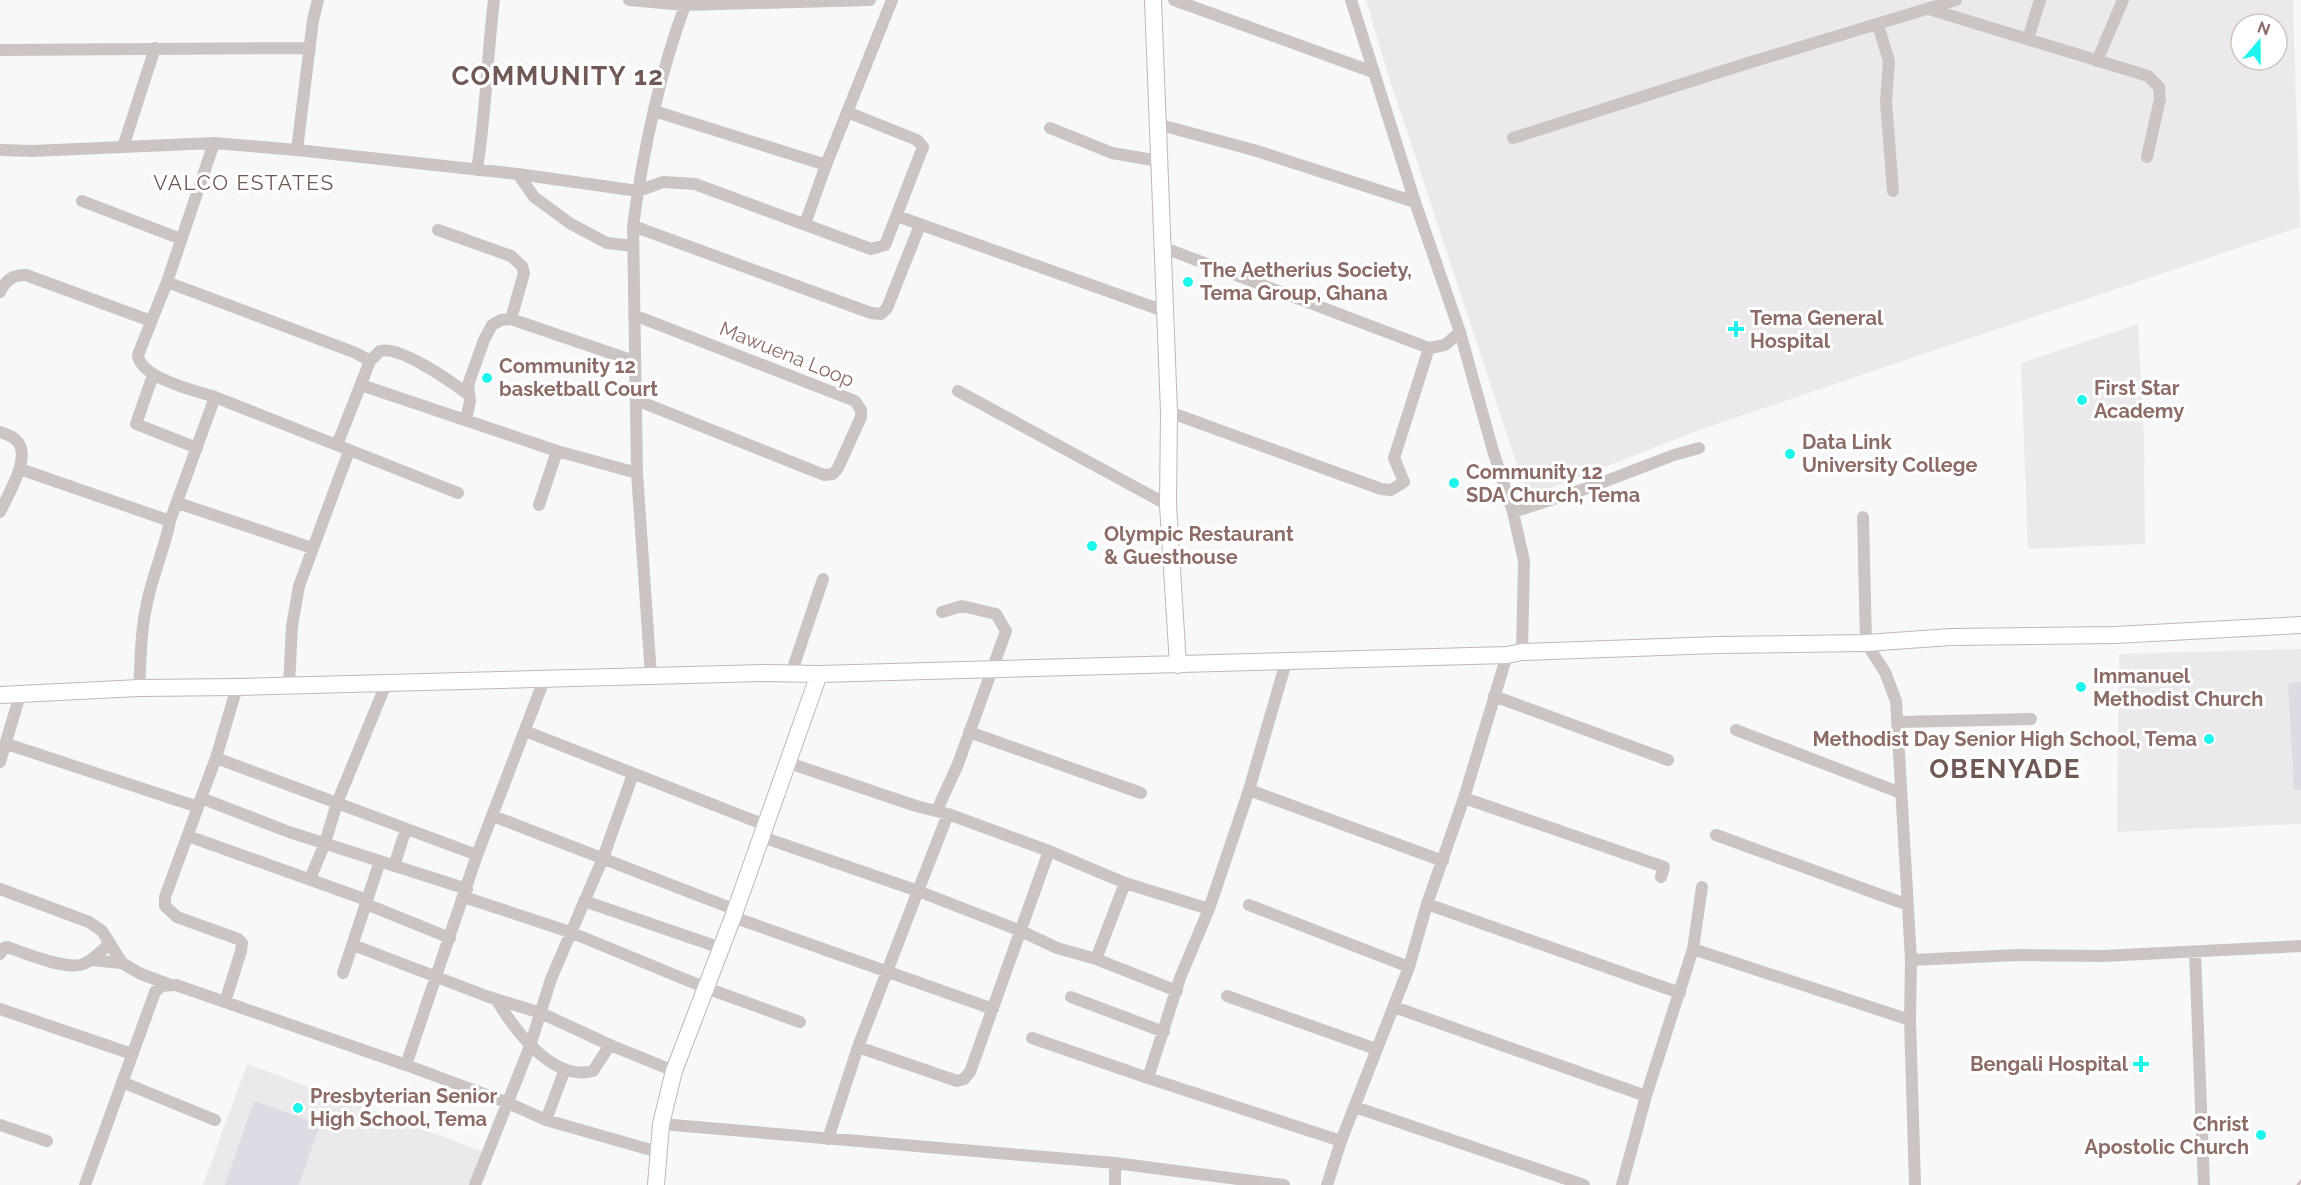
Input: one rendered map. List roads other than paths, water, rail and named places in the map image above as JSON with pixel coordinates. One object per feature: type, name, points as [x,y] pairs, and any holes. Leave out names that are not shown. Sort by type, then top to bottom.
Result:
[{"type":"street","points":[[297,150],[318,0]]},
{"type":"street","points":[[477,170],[484,123],[487,57],[494,0]]},
{"type":"street","points":[[629,0],[686,2],[870,0]]},
{"type":"street","points":[[805,224],[892,0]]},
{"type":"street","points":[[1153,0],[1169,412],[1168,505],[1178,665]]},
{"type":"street","points":[[1174,0],[1373,72]]},
{"type":"street","points":[[1327,1185],[1341,1141],[1409,967],[1427,904],[1464,798],[1494,696],[1514,653],[1524,561],[1513,512],[1493,451],[1460,332],[1415,202],[1351,0]]},
{"type":"street","points":[[1513,138],[1956,0]]},
{"type":"street","points":[[2028,39],[2040,0]]},
{"type":"street","points":[[2097,60],[2123,0]]},
{"type":"street","points":[[651,676],[637,473],[633,226],[654,111],[686,2]]},
{"type":"street","points":[[1929,9],[2148,76],[2159,87],[2160,99],[2147,157]]},
{"type":"street","points":[[1878,25],[1889,61],[1886,102],[1893,191]]},
{"type":"street","points":[[123,147],[155,48]]},
{"type":"street","points":[[0,50],[310,48]]},
{"type":"street","points":[[654,111],[826,165]]},
{"type":"street","points":[[0,150],[214,143],[518,174],[638,191],[663,182],[695,184],[871,249],[885,245],[923,147],[916,140],[847,112]]},
{"type":"street","points":[[1157,124],[1257,151],[1415,202]]},
{"type":"street","points":[[1050,128],[1112,153],[1159,161]]},
{"type":"street","points":[[214,143],[167,282],[138,355],[143,367],[153,375],[215,397],[458,493]]},
{"type":"street","points":[[518,174],[534,197],[571,224],[607,243],[633,246]]},
{"type":"street","points":[[82,201],[181,239]]},
{"type":"street","points":[[897,216],[1164,311]]},
{"type":"street","points":[[633,226],[870,313],[881,314],[888,308],[920,225]]},
{"type":"street","points":[[438,230],[511,256],[518,261],[524,273],[511,319]]},
{"type":"street","points":[[1162,248],[1429,348],[1445,345],[1460,332]]},
{"type":"street","points":[[0,292],[8,279],[26,275],[151,321]]},
{"type":"street","points":[[167,282],[356,353],[370,361]]},
{"type":"street","name":"Mawuena Loop","points":[[634,315],[855,400],[861,410],[861,417],[838,468],[833,474],[824,475],[636,400]]},
{"type":"street","points":[[466,420],[470,401],[468,385],[470,375],[492,325],[501,320],[511,319],[634,361]]},
{"type":"street","points":[[1169,412],[1381,489],[1391,490],[1404,482],[1394,458],[1429,348]]},
{"type":"street","points":[[289,686],[292,626],[299,586],[370,361],[380,351],[391,351],[428,366],[468,395]]},
{"type":"street","points":[[153,375],[136,424],[197,448]]},
{"type":"street","points":[[361,385],[557,451],[637,473]]},
{"type":"street","points":[[958,391],[1168,505]]},
{"type":"street","points":[[139,688],[146,604],[164,549],[170,522],[215,397]]},
{"type":"street","points":[[0,432],[17,440],[22,448],[20,469],[0,512]]},
{"type":"street","points":[[1513,512],[1699,448]]},
{"type":"street","points":[[539,505],[557,451]]},
{"type":"street","points":[[20,469],[170,522]]},
{"type":"street","points":[[178,503],[312,548]]},
{"type":"street","points":[[1863,517],[1866,643],[1885,672],[1894,693],[1898,722],[1911,960],[1910,1020],[1915,1185]]},
{"type":"street","points":[[791,674],[823,579]]},
{"type":"street","points":[[828,1139],[858,1047],[918,891],[969,732],[1006,631],[996,614],[962,606],[942,612]]},
{"type":"street","points":[[0,695],[139,688],[651,676],[819,675],[1286,662],[1717,645],[1866,643],[1951,637],[2115,635],[2301,625]]},
{"type":"street","points":[[1148,1078],[1249,790],[1286,662]]},
{"type":"street","points":[[656,1185],[661,1124],[674,1071],[734,913],[819,675]]},
{"type":"street","points":[[406,1065],[477,855],[544,680]]},
{"type":"street","points":[[310,879],[325,843],[337,803],[386,684]]},
{"type":"street","points":[[225,1002],[242,943],[238,939],[177,917],[165,906],[165,897],[216,758],[237,687]]},
{"type":"street","points":[[0,762],[20,695]]},
{"type":"street","points":[[1494,696],[1668,760]]},
{"type":"street","points":[[1898,722],[2031,719]]},
{"type":"street","points":[[1736,730],[1901,793]]},
{"type":"street","points":[[525,731],[633,774],[764,831],[1021,931],[1057,948],[1096,959],[1177,991]]},
{"type":"street","points":[[969,732],[1141,793]]},
{"type":"street","points":[[7,744],[200,802],[380,861],[570,932],[706,988],[800,1022]]},
{"type":"street","points":[[216,758],[477,855]]},
{"type":"street","points":[[789,762],[916,806],[942,812],[1049,851],[1125,883],[1209,909]]},
{"type":"street","points":[[475,1185],[530,1046],[551,979],[603,858],[633,774]]},
{"type":"street","points":[[1249,790],[1443,861]]},
{"type":"street","points":[[1464,798],[1664,867],[1661,877]]},
{"type":"street","points":[[493,816],[603,858],[734,913],[993,1009]]},
{"type":"street","points":[[394,866],[406,829]]},
{"type":"street","points":[[1716,835],[1908,905]]},
{"type":"street","points":[[188,836],[310,879],[450,938]]},
{"type":"street","points":[[858,1047],[957,1081],[964,1079],[970,1072],[1049,851]]},
{"type":"street","points":[[343,973],[380,861]]},
{"type":"street","points":[[1096,959],[1125,883]]},
{"type":"street","points":[[1622,1185],[1646,1096],[1693,950],[1702,887]]},
{"type":"street","points":[[0,888],[89,922],[102,931],[123,963],[141,974],[406,1065],[508,1103],[546,1120],[658,1152]]},
{"type":"street","points":[[584,901],[721,948]]},
{"type":"street","points":[[1427,904],[1680,993]]},
{"type":"street","points":[[1249,905],[1409,967]]},
{"type":"street","points":[[0,954],[7,947],[48,961],[81,965],[91,960],[110,943]]},
{"type":"street","points":[[353,945],[496,999],[541,1013],[674,1071]]},
{"type":"street","points":[[1911,960],[2018,955],[2103,956],[2301,946]]},
{"type":"street","points":[[1693,950],[1910,1020]]},
{"type":"street","points":[[2195,952],[2204,1185]]},
{"type":"street","points":[[91,960],[123,963]]},
{"type":"street","points":[[85,1185],[155,992],[160,986],[169,985]]},
{"type":"street","points":[[1227,996],[1376,1049]]},
{"type":"street","points":[[1071,997],[1164,1032]]},
{"type":"street","points":[[496,999],[511,1023],[530,1046],[565,1069],[583,1074],[593,1071],[610,1045]]},
{"type":"street","points":[[1394,1007],[1646,1096]]},
{"type":"street","points":[[0,1009],[132,1054]]},
{"type":"street","points":[[1032,1038],[1341,1141]]},
{"type":"street","points":[[546,1120],[565,1069]]},
{"type":"street","points":[[122,1082],[215,1120]]},
{"type":"street","points":[[1355,1107],[1584,1185]]},
{"type":"street","points":[[661,1124],[1115,1163],[1284,1185]]},
{"type":"street","points":[[0,1125],[47,1141]]},
{"type":"street","points":[[1115,1163],[1115,1185]]},
{"type":"waterway","points":[[2298,1185],[2301,1181]]},
{"type":"place","name":"The Aetherius Society, Tema Group, Ghana","points":[[1188,282]]},
{"type":"place","name":"Tema General Hospital","points":[[1736,329]]},
{"type":"place","name":"Community 12 basketball Court","points":[[487,378]]},
{"type":"place","name":"First Star Academy","points":[[2082,400]]},
{"type":"place","name":"Data Link University College","points":[[1790,454]]},
{"type":"place","name":"Community 12 SDA Church, Tema","points":[[1454,483]]},
{"type":"place","name":"Olympic Restaurant & Guesthouse","points":[[1092,546]]},
{"type":"place","name":"Immanuel Methodist Church","points":[[2081,687]]},
{"type":"place","name":"Methodist Day Senior High School, Tema","points":[[2209,739]]},
{"type":"place","name":"Bengali Hospital","points":[[2141,1064]]},
{"type":"place","name":"Presbyterian Senior High School, Tema","points":[[298,1108]]},
{"type":"place","name":"Christ Apostolic Church","points":[[2261,1135]]},
{"type":"district","name":"COMMUNITY 12","points":[[558,76]]},
{"type":"district","name":"VALCO ESTATES","points":[[244,182]]},
{"type":"district","name":"OBENYADE","points":[[2005,769]]}]
